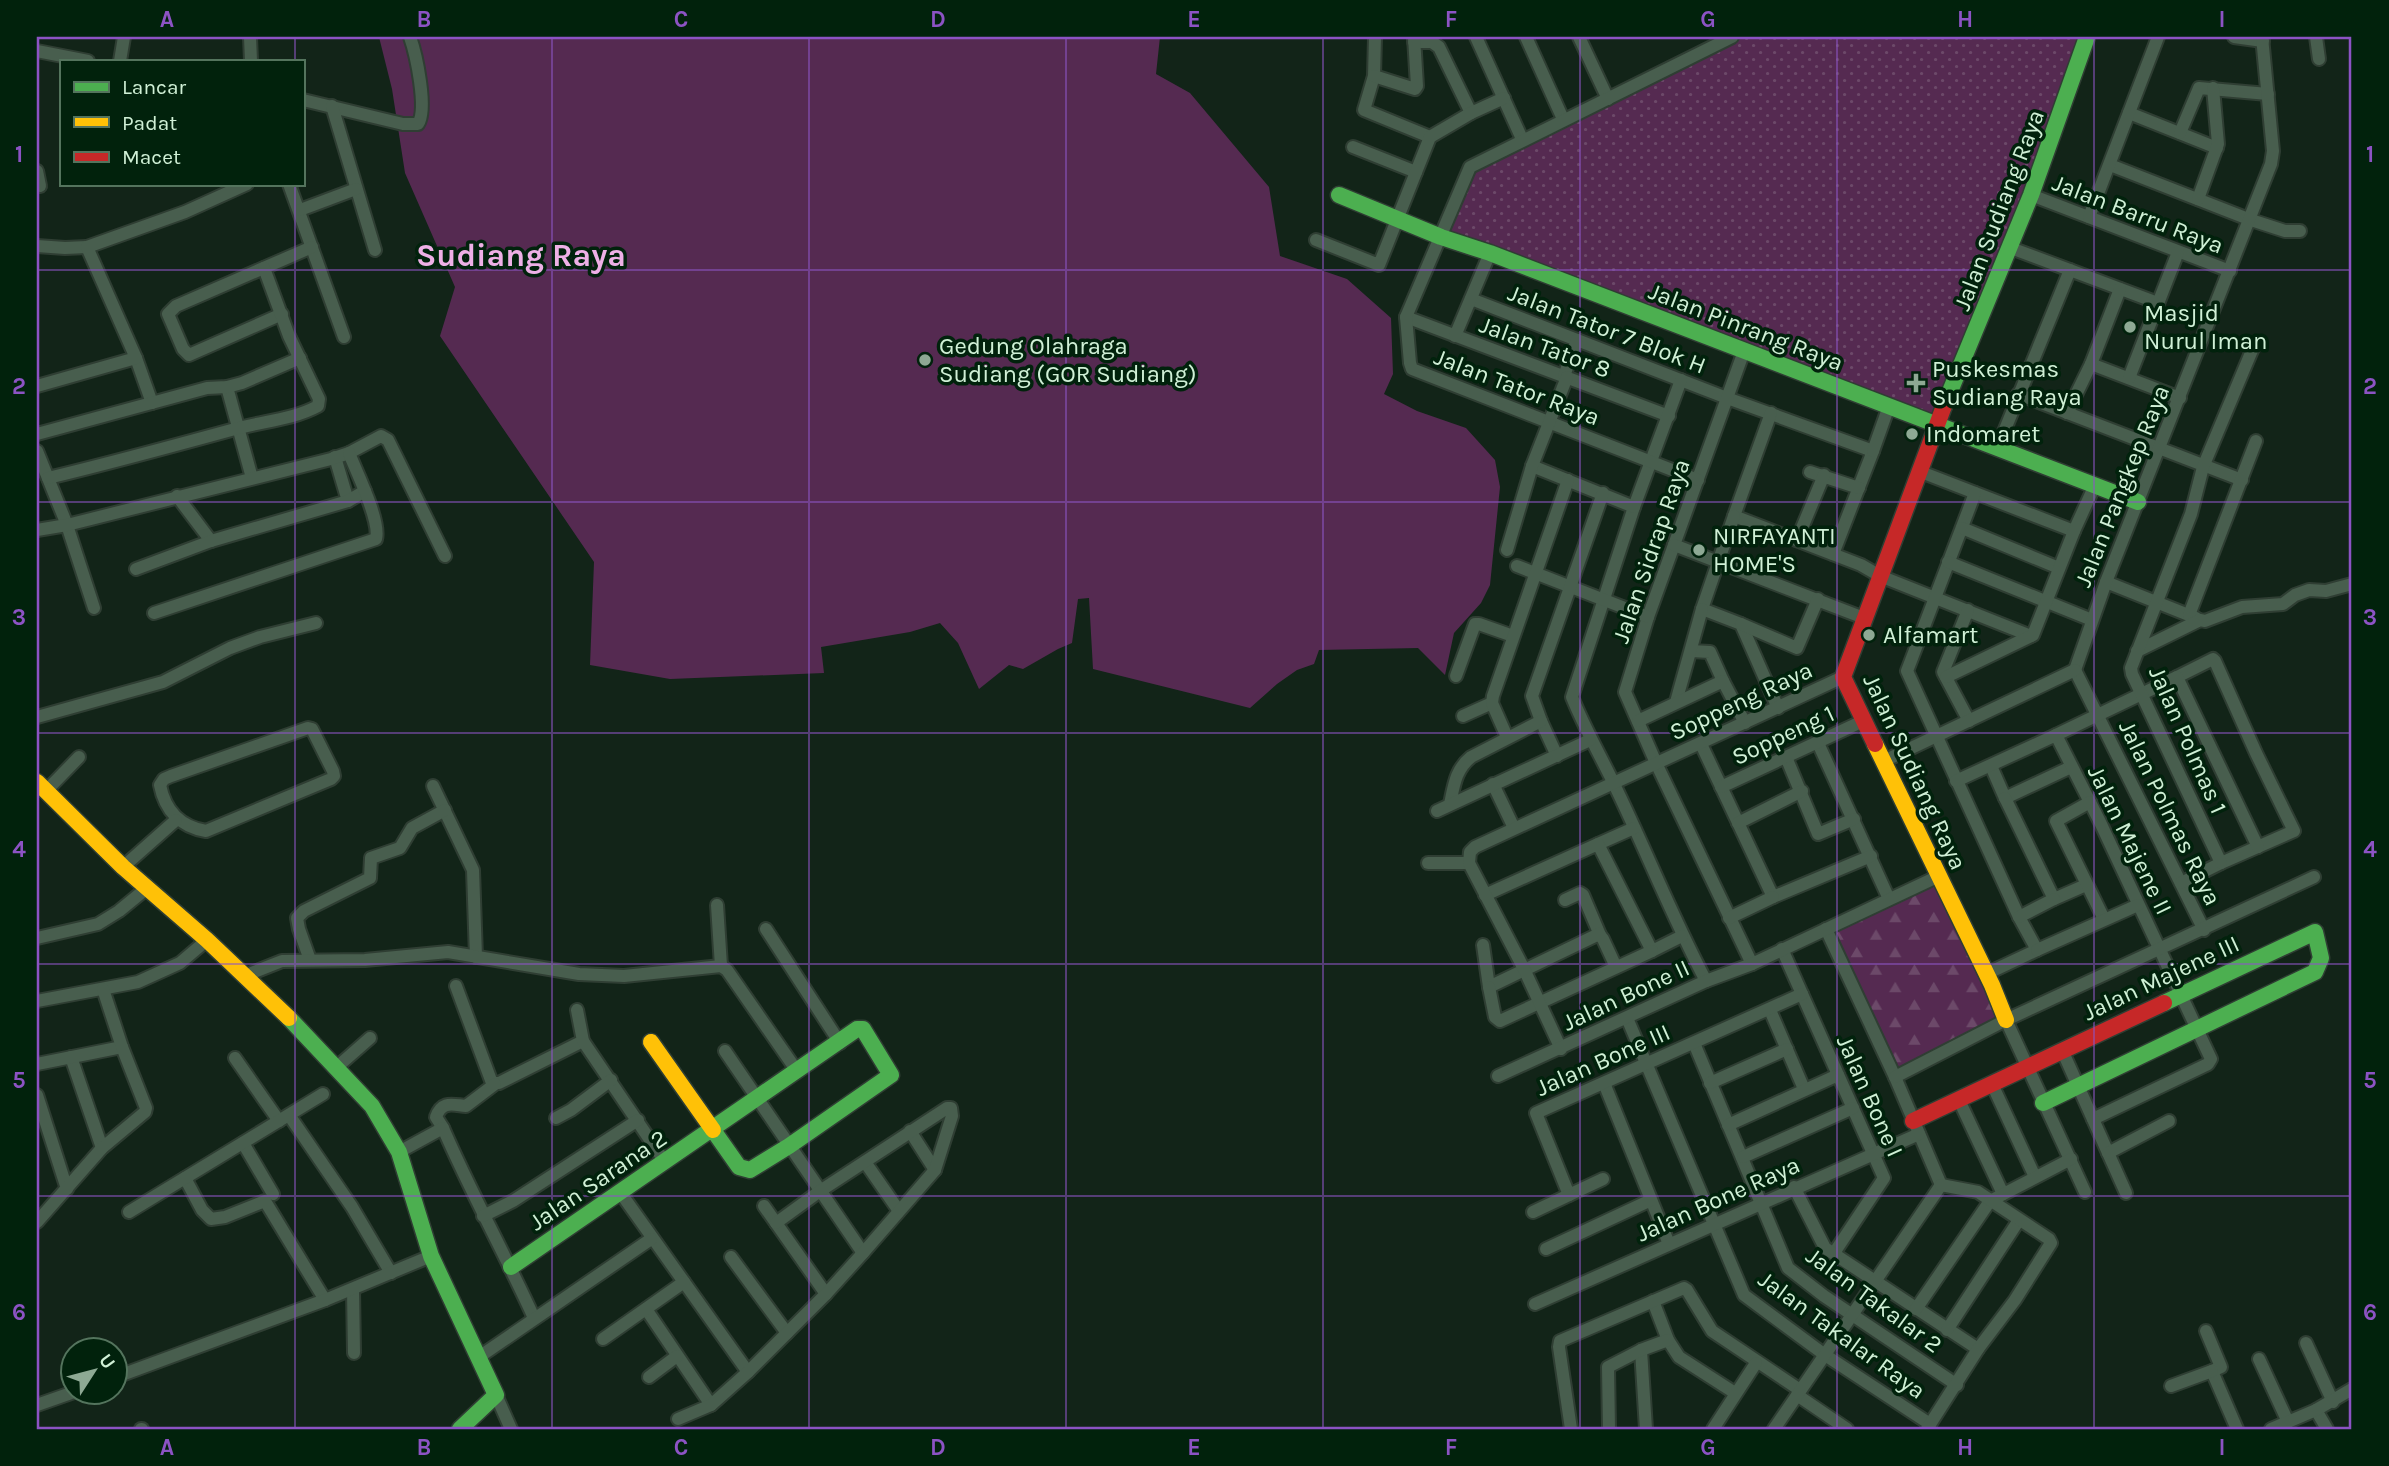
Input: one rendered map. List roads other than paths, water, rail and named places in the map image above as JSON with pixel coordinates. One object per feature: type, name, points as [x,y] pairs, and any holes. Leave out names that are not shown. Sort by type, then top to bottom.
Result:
[{"type":"street","points":[[120,60],[124,37]]},
{"type":"street","points":[[250,37],[251,60]]},
{"type":"street","points":[[304,100],[403,124],[418,124],[423,110],[410,37]]},
{"type":"street","points":[[1375,37],[1374,76],[1363,107],[1365,111],[1430,137]]},
{"type":"street","points":[[1476,37],[1522,139]]},
{"type":"street","points":[[1526,37],[1563,119]]},
{"type":"street","points":[[1579,37],[1608,99]]},
{"type":"street","name":"Jalan Tator Raya","points":[[1698,480],[1412,369],[1406,317],[1470,167],[1732,37]]},
{"type":"street","name":"Jalan Sudiang Raya","points":[[2006,1020],[1843,677],[1936,426],[2011,248],[2060,119],[2087,37]]},
{"type":"street","points":[[2089,217],[2158,37]]},
{"type":"street","points":[[2234,37],[2262,39]]},
{"type":"street","points":[[2316,37],[2319,59]]},
{"type":"street","points":[[1374,76],[1415,89],[1414,39],[1432,42],[1439,47],[1471,113]]},
{"type":"street","name":"Jalan Pangkep Raya","points":[[2075,670],[2106,582],[2251,220],[2273,158],[2262,39]]},
{"type":"street","points":[[37,51],[83,60]]},
{"type":"street","points":[[2180,133],[2196,92],[2204,88],[2268,94]]},
{"type":"street","points":[[2198,199],[2217,148],[2213,88]]},
{"type":"street","points":[[1316,240],[1379,265],[1430,137],[1471,113],[1504,98]]},
{"type":"street","points":[[332,106],[375,250]]},
{"type":"street","points":[[2130,113],[2217,148]]},
{"type":"street","points":[[1353,147],[1416,172]]},
{"type":"street","points":[[2109,165],[2251,220],[2298,232]]},
{"type":"street","points":[[37,171],[41,186]]},
{"type":"street","points":[[37,246],[87,247],[185,212],[243,186]]},
{"type":"street","points":[[290,186],[344,337]]},
{"type":"street","points":[[300,211],[356,188]]},
{"type":"street","name":"Jalan Pinrang Raya","points":[[1339,195],[1441,237],[1490,253],[2138,502]]},
{"type":"street","name":"Jalan Barru Raya","points":[[2031,195],[2230,271]]},
{"type":"street","points":[[87,247],[136,358],[152,403]]},
{"type":"street","points":[[282,314],[189,355],[183,349],[169,311],[312,247]]},
{"type":"street","points":[[2011,248],[2158,303]]},
{"type":"street","points":[[2129,378],[2178,252]]},
{"type":"street","points":[[1455,336],[1490,253]]},
{"type":"street","points":[[48,478],[182,445],[238,428],[289,418],[318,406],[319,399],[264,268]]},
{"type":"street","points":[[1997,449],[2070,270]]},
{"type":"street","points":[[2067,413],[2091,364],[2120,289]]},
{"type":"street","name":"Jalan Tator 7 Blok H","points":[[1471,299],[1873,451]]},
{"type":"street","name":"Jalan Tator 8","points":[[1406,317],[1669,416]]},
{"type":"street","points":[[1507,550],[1532,466],[1577,340]]},
{"type":"street","name":"Jalan Polmas 1","points":[[2221,863],[2131,668],[2191,514],[2203,467],[2253,348]]},
{"type":"street","name":"Jalan Sidrap Raya","points":[[1744,351],[1648,617],[1625,692],[1752,964]]},
{"type":"street","points":[[37,386],[136,358]]},
{"type":"street","points":[[37,434],[216,386],[227,387],[242,383],[300,358]]},
{"type":"street","points":[[2091,364],[2180,398]]},
{"type":"street","points":[[1681,380],[1634,507],[1572,696],[1682,936],[1706,981]]},
{"type":"street","points":[[227,387],[252,478]]},
{"type":"street","points":[[2018,394],[2242,480]]},
{"type":"street","points":[[1833,554],[1889,406]]},
{"type":"street","points":[[1676,702],[1702,609],[1771,413]]},
{"type":"street","points":[[37,530],[67,525],[335,457],[349,453],[381,436],[385,437],[445,556]]},
{"type":"street","points":[[2137,651],[2195,617],[2256,441]]},
{"type":"street","points":[[37,451],[67,525],[94,608]]},
{"type":"street","points":[[154,613],[376,539],[365,491],[349,453]]},
{"type":"street","points":[[335,457],[348,501]]},
{"type":"street","points":[[1532,466],[1634,507]]},
{"type":"street","points":[[1810,471],[1859,488]]},
{"type":"street","points":[[1920,472],[2074,531]]},
{"type":"street","points":[[1797,540],[1824,475]]},
{"type":"street","points":[[1507,737],[1492,703],[1567,480]]},
{"type":"street","points":[[1946,677],[2031,636],[2095,485]]},
{"type":"street","points":[[136,569],[211,541],[348,501],[365,491]]},
{"type":"street","points":[[1975,493],[1907,671],[2019,917],[2037,950]]},
{"type":"street","points":[[1557,756],[1532,695],[1603,494]]},
{"type":"street","points":[[177,496],[211,541]]},
{"type":"street","points":[[1734,516],[1871,569],[1880,576],[2031,636]]},
{"type":"street","points":[[1962,528],[2059,568]]},
{"type":"street","points":[[1674,545],[1864,618]]},
{"type":"street","points":[[1948,562],[2092,620]]},
{"type":"street","points":[[1517,566],[1648,617]]},
{"type":"street","points":[[2106,582],[2205,621],[2242,607],[2283,604],[2295,595],[2309,590],[2326,591],[2352,584]]},
{"type":"street","points":[[1702,609],[1797,648],[1818,599]]},
{"type":"street","points":[[1968,610],[1943,672],[1969,721]]},
{"type":"street","points":[[37,717],[163,682],[230,648],[260,637],[316,623]]},
{"type":"street","points":[[1456,676],[1475,624],[1513,636]]},
{"type":"street","points":[[1741,624],[1778,708]]},
{"type":"street","points":[[1691,651],[1710,652],[1745,723]]},
{"type":"street","points":[[2098,715],[2213,659],[2215,661],[2294,831],[2181,883]]},
{"type":"street","points":[[1884,761],[2075,670]]},
{"type":"street","name":"Jalan Polmas Raya","points":[[2075,670],[2204,930]]},
{"type":"street","name":"Soppeng Raya","points":[[1469,863],[1470,852],[1475,847],[1843,677]]},
{"type":"street","points":[[2177,677],[2258,847]]},
{"type":"street","points":[[1638,721],[1723,681]]},
{"type":"street","points":[[1463,716],[1492,703]]},
{"type":"street","name":"Jalan Polmas Raya","points":[[2056,735],[2098,715]]},
{"type":"street","points":[[1450,804],[1462,764],[1507,737],[1541,721]]},
{"type":"street","name":"Soppeng 1","points":[[1721,787],[1863,721]]},
{"type":"street","points":[[308,728],[312,729],[334,774],[331,779],[206,831],[176,820],[162,794],[160,785],[164,779],[308,728]]},
{"type":"street","points":[[1956,781],[2056,735]]},
{"type":"street","name":"Jalan Majene II","points":[[2056,735],[2211,1059],[2210,1063],[2093,1119]]},
{"type":"street","points":[[1437,811],[1590,740]]},
{"type":"street","points":[[1818,743],[1889,899]]},
{"type":"street","points":[[1702,744],[1773,897]]},
{"type":"street","points":[[79,757],[42,786],[123,867],[207,940],[337,1067],[372,1106],[399,1152],[431,1256],[511,1429]]},
{"type":"street","points":[[1786,757],[1818,834],[1854,819]]},
{"type":"street","points":[[1991,766],[2054,900]]},
{"type":"street","points":[[2005,798],[2071,767]]},
{"type":"street","points":[[1493,784],[1514,828]]},
{"type":"street","points":[[433,786],[473,870],[476,957]]},
{"type":"street","points":[[1738,823],[1802,791]]},
{"type":"street","points":[[2090,802],[2056,821],[2104,919]]},
{"type":"street","points":[[310,960],[297,918],[304,911],[370,878],[370,858],[400,848],[412,828],[445,810]]},
{"type":"street","points":[[123,867],[176,820]]},
{"type":"street","points":[[1485,895],[1634,828]]},
{"type":"street","points":[[1598,844],[1652,951]]},
{"type":"street","points":[[1730,918],[1871,856]]},
{"type":"street","points":[[1428,863],[1469,863],[1541,1002],[1561,1049]]},
{"type":"street","name":"Jalan Bone II","points":[[1498,1076],[1706,981],[1752,964],[1939,876]]},
{"type":"street","points":[[1895,1077],[2006,1020],[2314,877]]},
{"type":"street","points":[[2019,917],[2086,885]]},
{"type":"street","points":[[37,938],[98,924],[120,911],[147,888]]},
{"type":"street","points":[[1565,900],[1580,893],[1583,895],[1616,967]]},
{"type":"street","points":[[717,905],[721,966]]},
{"type":"street","points":[[1986,974],[2138,905]]},
{"type":"street","points":[[651,1042],[710,1129],[743,1169],[755,1168],[891,1075],[863,1029],[840,1042],[766,929]]},
{"type":"street","points":[[1826,929],[1895,1077],[1941,1185]]},
{"type":"street","name":"Jalan Majene III","points":[[1916,1127],[1959,1100],[2027,1066],[2315,932],[2322,961],[2315,972],[2196,1030]]},
{"type":"street","points":[[1489,987],[1584,939],[1600,935]]},
{"type":"street","points":[[1483,946],[1495,1017],[1500,1021],[1682,936]]},
{"type":"street","points":[[37,1000],[138,982],[180,963],[207,940]]},
{"type":"street","name":"Jalan Bone I","points":[[1777,951],[1802,994],[1884,1180],[1834,1253]]},
{"type":"street","points":[[244,976],[282,961],[365,960],[448,953],[579,974],[624,976],[721,966],[727,970],[797,1072]]},
{"type":"street","points":[[456,986],[490,1080],[495,1084]]},
{"type":"street","points":[[37,1222],[102,1148],[145,1112],[103,989]]},
{"type":"street","name":"Jalan Bone III","points":[[1569,1195],[1536,1113],[1802,994]]},
{"type":"street","points":[[576,1010],[583,1041],[665,1162]]},
{"type":"street","points":[[1770,1010],[1804,1089]]},
{"type":"street","name":"Jalan Takalar Raya","points":[[1628,1018],[1744,1295],[1928,1427]]},
{"type":"street","points":[[2006,1020],[2085,1192]]},
{"type":"street","points":[[2043,1103],[2196,1030]]},
{"type":"street","points":[[337,1067],[370,1038]]},
{"type":"street","points":[[534,1318],[436,1117],[442,1107],[453,1103],[461,1106],[470,1104],[495,1084],[583,1041]]},
{"type":"street","name":"Jalan Sarana 2","points":[[511,1267],[840,1042]]},
{"type":"street","name":"Jalan Takalar 2","points":[[1694,1043],[1788,1268],[1957,1385]]},
{"type":"street","points":[[37,1064],[122,1047]]},
{"type":"street","points":[[1710,1083],[1787,1049]]},
{"type":"street","points":[[2062,1050],[2126,1193]]},
{"type":"street","points":[[726,1051],[863,1253]]},
{"type":"street","points":[[71,1057],[102,1148]]},
{"type":"street","points":[[235,1058],[352,1207],[391,1273]]},
{"type":"street","points":[[1728,1125],[1838,1075]]},
{"type":"street","points":[[556,1118],[611,1080]]},
{"type":"street","points":[[1604,1083],[1669,1244]]},
{"type":"street","points":[[1992,1084],[2032,1178]]},
{"type":"street","points":[[129,1212],[323,1094]]},
{"type":"street","points":[[37,1095],[67,1189]]},
{"type":"street","points":[[1959,1100],[2003,1195]]},
{"type":"street","points":[[678,1419],[711,1405],[748,1372],[826,1294],[899,1212],[935,1170],[951,1108],[909,1131],[776,1223]]},
{"type":"street","points":[[1743,1157],[1853,1108]]},
{"type":"street","points":[[483,1216],[513,1201],[638,1120]]},
{"type":"street","points":[[2108,1153],[2169,1121]]},
{"type":"street","name":"Jalan Bone Raya","points":[[1535,1304],[1669,1244],[1718,1229],[1762,1201],[1873,1153],[1916,1127]]},
{"type":"street","points":[[399,1152],[443,1128]]},
{"type":"street","points":[[909,1131],[935,1170]]},
{"type":"street","points":[[243,1143],[273,1194]]},
{"type":"street","points":[[1916,1309],[1990,1201],[2071,1159]]},
{"type":"street","points":[[865,1162],[899,1212]]},
{"type":"street","points":[[185,1178],[202,1210],[211,1219],[225,1217],[265,1201],[325,1300]]},
{"type":"street","points":[[1534,1212],[1603,1179]]},
{"type":"street","points":[[1928,1427],[1978,1349],[2015,1300],[2051,1245],[2049,1239],[1974,1191],[1941,1185]]},
{"type":"street","points":[[1774,1429],[1941,1185]]},
{"type":"street","points":[[1794,1187],[1822,1244],[1978,1349]]},
{"type":"street","points":[[620,1192],[748,1372]]},
{"type":"street","points":[[1546,1248],[1651,1200]]},
{"type":"street","points":[[764,1206],[826,1294]]},
{"type":"street","points":[[1947,1329],[2019,1220]]},
{"type":"street","points":[[479,1357],[651,1239]]},
{"type":"street","points":[[130,1372],[325,1300],[431,1256]]},
{"type":"street","points":[[731,1257],[787,1333]]},
{"type":"street","points":[[603,1339],[684,1282]]},
{"type":"street","points":[[353,1289],[354,1353]]},
{"type":"street","points":[[1571,1429],[1560,1341],[1680,1289],[1687,1290],[1712,1331],[1798,1393],[1839,1427]]},
{"type":"street","points":[[1653,1301],[1668,1340],[1679,1357],[1735,1394]]},
{"type":"street","points":[[646,1309],[711,1405]]},
{"type":"street","points":[[2171,1386],[2220,1368],[2206,1331]]},
{"type":"street","points":[[1609,1429],[1608,1367],[1668,1340]]},
{"type":"street","points":[[2306,1343],[2333,1402]]},
{"type":"street","points":[[1641,1350],[1646,1429]]},
{"type":"street","points":[[649,1377],[677,1356]]},
{"type":"street","points":[[2259,1359],[2288,1422]]},
{"type":"street","points":[[1713,1429],[1756,1363]]},
{"type":"street","points":[[2213,1371],[2236,1429]]},
{"type":"street","points":[[2271,1429],[2333,1402],[2352,1389]]},
{"type":"street","points":[[460,1429],[496,1395]]},
{"type":"street","points":[[37,1405],[60,1397]]},
{"type":"street","points":[[2316,1410],[2327,1429]]},
{"type":"place","name":"Masjid Nurul Iman","points":[[2130,327]]},
{"type":"place","name":"Gedung Olahraga Sudiang (GOR Sudiang)","points":[[925,360]]},
{"type":"place","name":"Puskesmas Sudiang Raya","points":[[1916,383]]},
{"type":"place","name":"Indomaret","points":[[1912,434]]},
{"type":"place","name":"NIRFAYANTI HOME'S","points":[[1699,550]]},
{"type":"place","name":"Alfamart","points":[[1869,635]]},
{"type":"district","name":"Sudiang Raya","points":[[521,255]]}]
